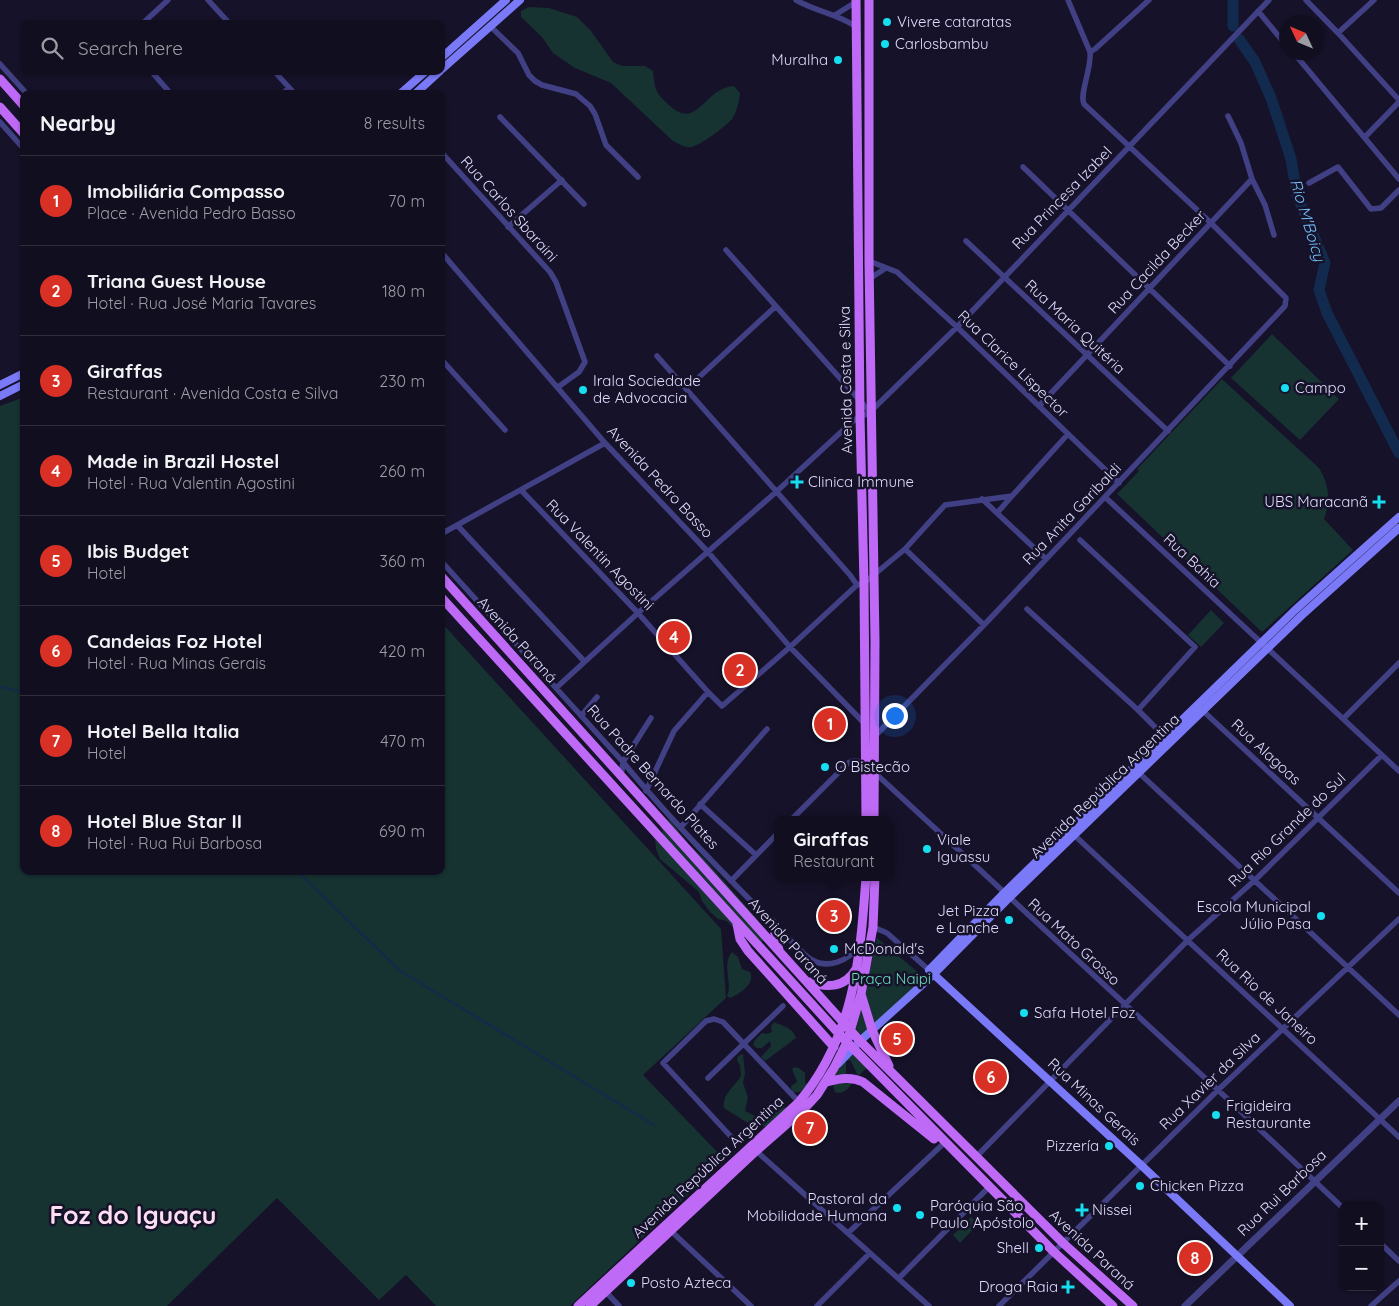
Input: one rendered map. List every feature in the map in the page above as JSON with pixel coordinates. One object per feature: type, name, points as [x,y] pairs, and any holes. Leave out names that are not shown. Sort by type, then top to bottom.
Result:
[{"type":"main road","points":[[445,54],[506,0]]},
{"type":"main road","name":"Avenida Costa e Silva","points":[[869,0],[869,279],[874,816]]},
{"type":"main road","points":[[445,67],[517,1]]},
{"type":"main road","name":"Avenida Costa e Silva","points":[[856,1],[861,584],[866,725],[866,816]]},
{"type":"main road","points":[[404,90],[421,75]]},
{"type":"main road","points":[[419,90],[436,75]]},
{"type":"main road","points":[[0,79],[20,102]]},
{"type":"main road","points":[[411,84],[414,90]]},
{"type":"main road","points":[[0,108],[20,130]]},
{"type":"main road","points":[[0,386],[20,375]]},
{"type":"main road","points":[[0,396],[20,386]]},
{"type":"main road","name":"Avenida República Argentina","points":[[1265,646],[1295,610],[1399,517]]},
{"type":"main road","name":"Avenida República Argentina","points":[[590,1306],[603,1289],[754,1148],[805,1108],[818,1095],[850,1045],[860,1041],[872,1030],[932,972],[1006,895],[1265,646],[1399,528]]},
{"type":"main road","name":"Avenida Paraná","points":[[445,580],[860,1041],[1063,1243],[1133,1306]]},
{"type":"main road","name":"Avenida Paraná","points":[[445,601],[840,1035],[1054,1252],[1113,1306]]},
{"type":"main road","name":"Avenida República Argentina","points":[[1136,770],[1165,737],[1201,708]]},
{"type":"main road","points":[[840,1035],[858,967],[862,941],[866,881]]},
{"type":"main road","points":[[850,1045],[851,1031],[861,994],[873,926],[875,881]]},
{"type":"main road","points":[[772,922],[779,952]]},
{"type":"main road","points":[[737,924],[740,939],[748,951],[834,1048]]},
{"type":"main road","points":[[804,980],[824,986],[835,986],[850,978],[858,967]]},
{"type":"main road","name":"Rua Minas Gerais","points":[[932,972],[1290,1306]]},
{"type":"main road","points":[[861,994],[872,1030],[882,1053],[897,1078]]},
{"type":"main road","name":"Avenida República Argentina","points":[[578,1306],[603,1289],[670,1231],[799,1102],[813,1085],[840,1035]]},
{"type":"main road","points":[[826,1082],[848,1078],[863,1082],[956,1154]]},
{"type":"street","points":[[146,20],[168,0]]},
{"type":"street","points":[[208,0],[226,20]]},
{"type":"street","points":[[796,0],[808,7],[835,15],[855,26]]},
{"type":"street","points":[[1068,0],[1090,52],[1091,59],[1087,82],[1082,94],[1084,104],[1211,223]]},
{"type":"street","points":[[1090,52],[1095,50],[1149,0]]},
{"type":"street","name":"Rua Princesa Izabel","points":[[556,688],[638,612],[776,492],[853,421],[870,412],[957,327],[1269,0]]},
{"type":"street","points":[[1306,0],[1399,101],[1365,138]]},
{"type":"street","points":[[1338,33],[1374,0]]},
{"type":"street","points":[[835,15],[856,1]]},
{"type":"street","points":[[1258,11],[1279,36]]},
{"type":"street","points":[[490,26],[518,53],[529,75],[535,81],[542,85],[576,94],[590,106],[595,114],[606,145],[638,177]]},
{"type":"street","points":[[1300,60],[1399,179]]},
{"type":"street","points":[[0,64],[23,90]]},
{"type":"street","points":[[154,75],[167,90]]},
{"type":"street","points":[[278,75],[289,88],[287,90]]},
{"type":"street","points":[[1228,116],[1241,143],[1252,179],[1265,205],[1274,235]]},
{"type":"street","points":[[500,117],[584,204]]},
{"type":"street","points":[[0,122],[20,144]]},
{"type":"street","name":"Rua Carlos Sbaraini","points":[[445,156],[550,272],[556,282],[585,362],[579,372],[558,387]]},
{"type":"street","points":[[1022,167],[1230,366]]},
{"type":"street","points":[[1309,183],[1338,167],[1371,209],[1381,208],[1399,190]]},
{"type":"street","name":"Rua Cacilda Becker","points":[[1039,406],[1252,179]]},
{"type":"street","points":[[508,227],[562,180]]},
{"type":"street","name":"Rua Anita Garibaldi","points":[[874,737],[984,625],[1285,306],[1286,298],[1211,223]]},
{"type":"street","name":"Rua Maria Quitéria","points":[[966,241],[1168,430]]},
{"type":"street","points":[[726,250],[870,412]]},
{"type":"street","name":"Avenida Pedro Basso","points":[[445,256],[606,443],[708,552],[790,646],[866,725]]},
{"type":"street","name":"Rua Clarice Lispector","points":[[869,261],[896,272],[957,327],[1119,483]]},
{"type":"street","points":[[869,279],[886,268]]},
{"type":"street","points":[[697,379],[776,306]]},
{"type":"street","points":[[657,356],[850,575],[861,584]]},
{"type":"street","points":[[445,362],[505,430]]},
{"type":"street","points":[[997,513],[1068,434]]},
{"type":"street","points":[[445,532],[606,443]]},
{"type":"street","name":"Rua Valentin Agostini","points":[[521,490],[638,612],[720,705],[725,705],[790,646]]},
{"type":"street","points":[[790,646],[861,584],[905,549],[945,505],[1012,496]]},
{"type":"street","name":"Rua Bahia","points":[[1105,497],[1399,771]]},
{"type":"street","points":[[982,500],[1046,559]]},
{"type":"street","points":[[456,526],[584,661]]},
{"type":"street","points":[[1080,540],[1195,648],[1138,710]]},
{"type":"street","points":[[905,549],[984,625]]},
{"type":"street","name":"Rua Padre Bernardo Plates","points":[[445,565],[623,762],[646,791],[731,881],[812,961],[827,964],[838,962],[849,957],[862,941]]},
{"type":"street","points":[[1027,608],[1165,737]]},
{"type":"street","points":[[1344,718],[1399,663]]},
{"type":"street","points":[[646,791],[674,731],[708,692]]},
{"type":"street","points":[[581,716],[597,697]]},
{"type":"street","name":"Rua Alagoas","points":[[1201,708],[1399,893]]},
{"type":"street","points":[[621,776],[623,762],[651,718]]},
{"type":"street","points":[[681,826],[767,729]]},
{"type":"street","name":"Rua Rio Grande do Sul","points":[[977,1156],[1188,940],[1255,880],[1382,755]]},
{"type":"street","points":[[795,816],[852,760],[856,760],[865,766]]},
{"type":"street","name":"Rua Mato Grosso","points":[[865,766],[1218,1090],[1339,1204]]},
{"type":"street","points":[[1136,770],[1399,1015]]},
{"type":"street","points":[[700,804],[756,855]]},
{"type":"street","name":"Rua Rio de Janeiro","points":[[1072,832],[1399,1137]]},
{"type":"street","points":[[731,881],[774,837]]},
{"type":"street","name":"Rua Xavier da Silva","points":[[999,1306],[1218,1090],[1399,919]]},
{"type":"street","name":"Rua Minas Gerais","points":[[873,926],[887,933],[932,972]]},
{"type":"street","points":[[708,1078],[783,1006]]},
{"type":"street","points":[[734,1140],[663,1063],[706,1021],[714,1019],[722,1022],[799,1102]]},
{"type":"street","name":"Rua Rui Barbosa","points":[[1185,1306],[1399,1101]]},
{"type":"street","points":[[848,1233],[942,1145]]},
{"type":"street","points":[[754,1148],[929,1306]]},
{"type":"street","points":[[898,1278],[989,1187]]},
{"type":"street","points":[[670,1231],[751,1306]]},
{"type":"street","points":[[1383,1246],[1399,1261]]},
{"type":"street","points":[[817,1306],[870,1253]]},
{"type":"street","points":[[1371,1306],[1399,1281]]},
{"type":"street","points":[[603,1289],[619,1306]]},
{"type":"green space","points":[[529,7],[549,8],[577,17],[591,31],[613,62],[622,66],[645,66],[653,71],[658,94],[679,112],[687,114],[694,111],[723,88],[734,86],[740,93],[738,107],[734,116],[719,131],[707,139],[692,147],[682,146],[673,141],[611,83],[575,68],[553,53],[542,37],[521,17],[521,11]]},
{"type":"green space","name":"Campo","points":[[1272,334],[1339,399],[1300,440],[1231,378]]},
{"type":"green space","points":[[1222,379],[1319,468],[1325,480],[1328,493],[1328,506],[1324,519],[1353,550],[1262,632],[1117,494],[1139,471],[1137,469]]},
{"type":"green space","points":[[20,398],[20,875],[445,875],[445,626],[721,929],[726,998],[643,1075],[725,1160],[570,1306],[436,1306],[406,1275],[379,1300],[277,1198],[167,1306],[0,1306],[0,406]]},
{"type":"green space","points":[[1211,610],[1224,623],[1201,647],[1188,635]]},
{"type":"green space","points":[[661,817],[671,821],[689,845],[703,857],[757,919],[763,927],[766,937],[760,944],[741,935],[727,921],[718,919],[702,901],[699,892],[660,859],[655,839],[665,838],[661,828]]},
{"type":"green space","name":"Praça Naipi","points":[[877,938],[925,978],[862,1036],[856,1029]]},
{"type":"green space","points":[[732,952],[738,957],[742,969],[750,972],[751,980],[746,988],[730,998],[727,996],[729,985],[727,962]]},
{"type":"green space","points":[[774,1022],[790,1030],[796,1038],[765,1061],[761,1057],[771,1046],[770,1041],[762,1048],[757,1048],[753,1045],[762,1033],[772,1032],[771,1026]]},
{"type":"green space","points":[[743,1054],[745,1074],[743,1083],[748,1097],[745,1111],[759,1118],[773,1104],[780,1102],[784,1105],[786,1111],[770,1127],[751,1125],[724,1108],[727,1095],[741,1076],[740,1065],[737,1061],[738,1056]]},
{"type":"green space","points":[[855,1054],[868,1067],[858,1076],[851,1061],[846,1061],[846,1074],[853,1082],[843,1092],[835,1092],[833,1080],[836,1071],[842,1063]]},
{"type":"green space","points":[[794,1067],[799,1068],[805,1073],[805,1083],[809,1084],[802,1091],[792,1092],[791,1086],[797,1082],[792,1069]]},
{"type":"green space","points":[[971,1217],[978,1224],[960,1243],[953,1235]]},
{"type":"waterway","name":"Rio M'Boicy","points":[[1233,0],[1233,26]]},
{"type":"waterway","name":"Rio M'Boicy","points":[[1239,39],[1255,62],[1271,98],[1291,159],[1297,195],[1325,263],[1319,290],[1327,313],[1399,453]]},
{"type":"waterway","points":[[0,687],[20,691]]},
{"type":"waterway","points":[[301,875],[399,970],[654,1125]]},
{"type":"place","name":"Vivere cataratas","points":[[887,22]]},
{"type":"place","name":"Carlosbambu","points":[[885,44]]},
{"type":"place","name":"Muralha","points":[[838,60]]},
{"type":"place","name":"Campo","points":[[1285,388]]},
{"type":"place","name":"Irala Sociedade de Advocacia","points":[[583,390]]},
{"type":"place","name":"Clinica Immune","points":[[797,482]]},
{"type":"place","name":"UBS Maracanã","points":[[1379,502]]},
{"type":"place","name":"Made in Brazil Hostel","points":[[674,637]]},
{"type":"place","name":"Triana Guest House","points":[[740,670]]},
{"type":"place","name":"Imobiliária Compasso","points":[[830,724]]},
{"type":"place","name":"O Bistecão","points":[[825,767]]},
{"type":"place","name":"Viale Iguassu","points":[[927,849]]},
{"type":"place","name":"Giraffas","points":[[834,916]]},
{"type":"place","name":"Escola Municipal Júlio Pasa","points":[[1321,916]]},
{"type":"place","name":"Jet Pizza e Lanche","points":[[1009,920]]},
{"type":"place","name":"McDonald's","points":[[834,949]]},
{"type":"place","name":"Safa Hotel Foz","points":[[1024,1013]]},
{"type":"place","name":"Ibis Budget","points":[[897,1039]]},
{"type":"place","name":"Candeias Foz Hotel","points":[[991,1077]]},
{"type":"place","name":"Frigideira Restaurante","points":[[1216,1115]]},
{"type":"place","name":"Hotel Bella Italia","points":[[810,1128]]},
{"type":"place","name":"Pizzería","points":[[1109,1146]]},
{"type":"place","name":"Chicken Pizza","points":[[1140,1186]]},
{"type":"place","name":"Pastoral da Mobilidade Humana","points":[[897,1208]]},
{"type":"place","name":"Nissei","points":[[1082,1210]]},
{"type":"place","name":"Paróquia São Paulo Apóstolo","points":[[920,1215]]},
{"type":"place","name":"Shell","points":[[1039,1248]]},
{"type":"place","name":"Hotel Blue Star II","points":[[1195,1258]]},
{"type":"place","name":"Posto Azteca","points":[[631,1283]]},
{"type":"place","name":"Droga Raia","points":[[1068,1287]]},
{"type":"district","name":"Foz do Iguaçu","points":[[133,1215]]}]
